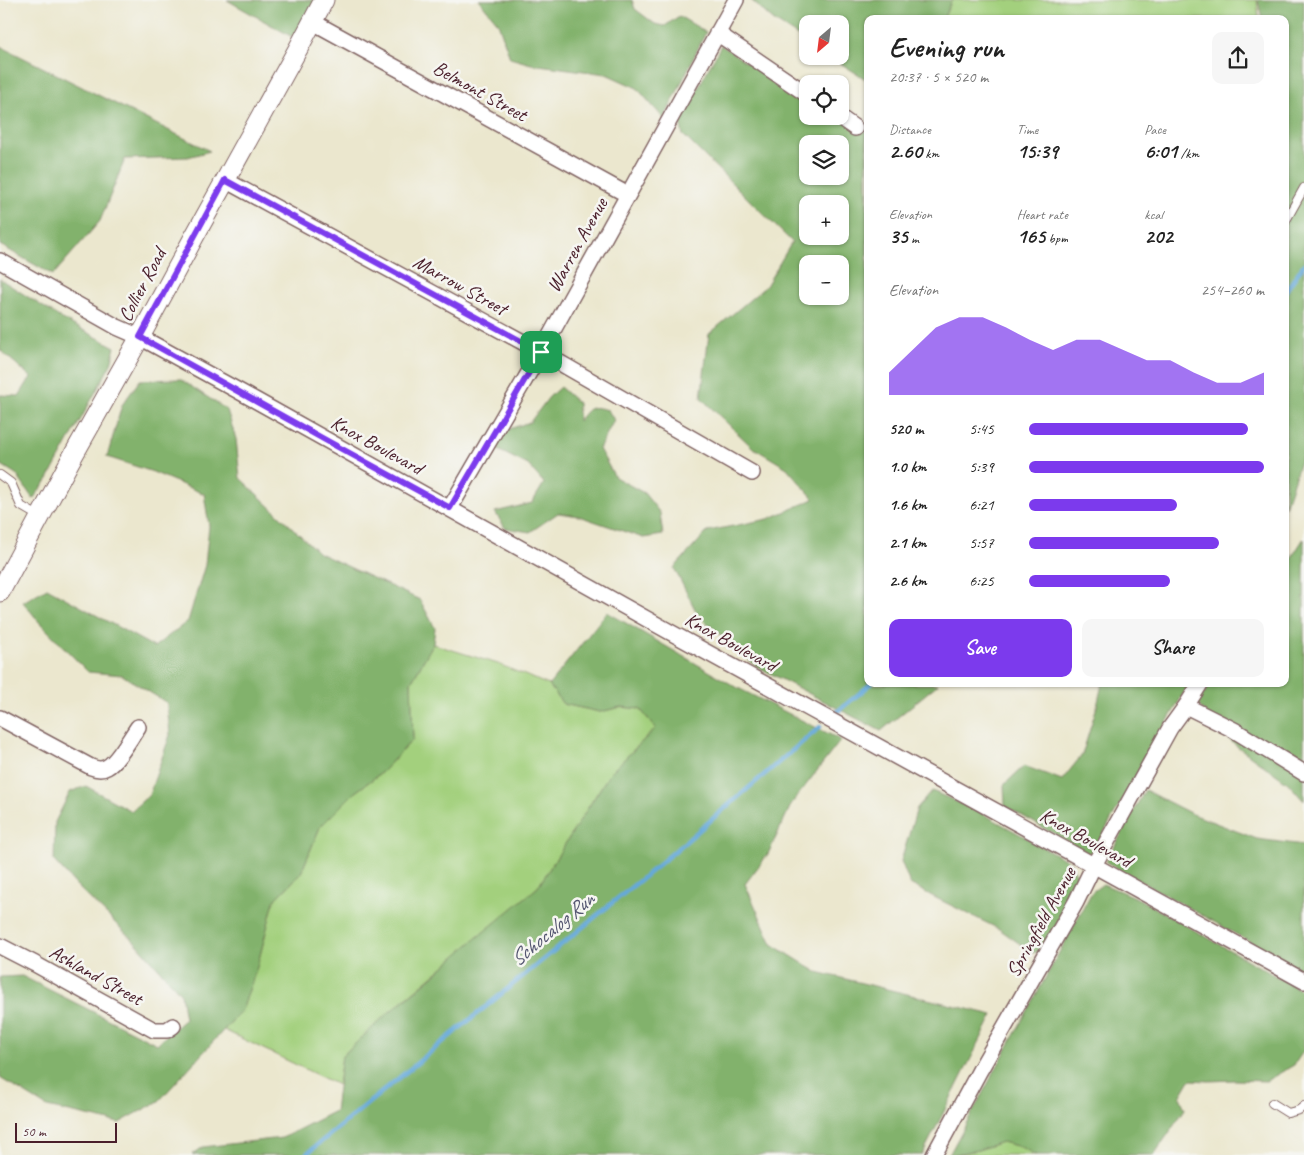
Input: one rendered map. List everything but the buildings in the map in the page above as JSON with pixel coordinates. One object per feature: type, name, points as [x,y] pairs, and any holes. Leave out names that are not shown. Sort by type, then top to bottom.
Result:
[{"type":"street","name":"Collier Road","points":[[0,592],[324,0]]},
{"type":"street","name":"Warren Avenue","points":[[450,508],[541,352],[736,0]]},
{"type":"street","name":"Belmont Street","points":[[313,22],[628,195]]},
{"type":"street","points":[[717,33],[799,89]]},
{"type":"street","points":[[849,124],[855,128]]},
{"type":"street","name":"Marrow Street","points":[[225,180],[541,352],[752,473]]},
{"type":"street","name":"Knox Boulevard","points":[[0,262],[117,327],[140,337],[1304,981]]},
{"type":"street","name":"Springfield Avenue","points":[[934,1155],[1076,902],[1094,865],[1170,728],[1198,687]]},
{"type":"street","points":[[1186,706],[1234,730],[1304,773]]},
{"type":"street","points":[[0,718],[98,769],[107,767],[116,759],[138,727]]},
{"type":"street","name":"Ashland Street","points":[[0,946],[154,1030],[168,1030],[173,1026]]},
{"type":"lane","points":[[1289,215],[1304,188]]},
{"type":"lane","points":[[0,475],[11,483],[21,506],[40,517]]},
{"type":"lane","points":[[1272,1103],[1288,1113],[1299,1110],[1304,1106]]},
{"type":"green space","points":[[227,0],[315,0],[294,38]]},
{"type":"green space","points":[[479,0],[632,0],[635,9],[655,24],[665,26],[679,16],[706,32],[664,119],[637,88],[606,74],[531,64],[510,58],[498,23]]},
{"type":"green space","points":[[751,0],[952,0],[945,15],[864,15],[864,78],[843,65],[849,65],[849,15],[799,15],[799,37],[773,20]]},
{"type":"green space","points":[[952,0],[1257,0],[1259,15],[945,15]]},
{"type":"green space","points":[[1258,0],[1304,0],[1304,450],[1289,495],[1289,15],[1261,15]]},
{"type":"green space","points":[[721,45],[799,99],[799,125],[849,124],[864,131],[864,687],[934,687],[881,731],[756,666],[698,615],[674,568],[708,531],[768,519],[814,499],[787,468],[752,447],[701,398],[709,334],[766,286],[792,242],[683,135],[680,122]]},
{"type":"green space","points":[[0,46],[210,151],[188,157],[125,159],[100,221],[53,275],[0,245]]},
{"type":"green space","points":[[0,279],[64,320],[115,347],[111,364],[48,479],[33,499],[16,474],[0,464],[0,395],[19,396],[31,377],[0,350]]},
{"type":"green space","points":[[180,379],[227,410],[236,439],[240,478],[319,553],[420,600],[435,628],[433,644],[411,682],[413,739],[382,772],[354,793],[320,827],[301,873],[274,901],[257,967],[242,1010],[159,1101],[119,1123],[47,1107],[0,1078],[0,977],[22,976],[157,1044],[185,1019],[181,994],[138,945],[54,861],[55,822],[70,792],[86,786],[131,811],[149,795],[170,735],[167,703],[122,675],[88,672],[40,623],[23,602],[47,588],[154,647],[188,621],[205,565],[209,526],[204,494],[153,472],[107,457],[122,405],[140,380]]},
{"type":"green space","points":[[560,387],[578,403],[578,421],[590,408],[608,410],[614,420],[599,449],[615,477],[644,493],[660,513],[663,535],[643,538],[579,516],[558,513],[530,532],[505,528],[495,512],[532,503],[544,483],[528,465],[492,447],[499,436],[509,429],[530,422],[549,397]]},
{"type":"green space","points":[[1304,538],[1304,801],[1288,783],[1234,744],[1197,704],[1208,687],[1289,687],[1289,562]]},
{"type":"green space","points":[[607,612],[738,688],[841,740],[792,803],[768,854],[745,884],[772,944],[817,972],[993,1015],[922,1155],[192,1155],[203,1147],[282,1138],[335,1111],[342,1056],[386,1015],[538,887],[610,773],[656,728],[640,709],[621,707],[600,712],[563,704],[549,685]]},
{"type":"green space","points":[[433,644],[498,664],[549,685],[563,704],[600,712],[621,707],[640,709],[656,728],[610,773],[538,887],[386,1015],[342,1056],[338,1085],[224,1030],[242,1010],[257,967],[274,901],[301,873],[320,827],[354,793],[382,772],[413,739],[411,682]]},
{"type":"green space","points":[[1101,687],[1187,687],[1091,855],[1005,806],[1004,785],[1024,766],[1062,780],[1082,755]]},
{"type":"green space","points":[[1145,790],[1190,813],[1257,839],[1304,845],[1304,972],[1106,862]]},
{"type":"green space","points":[[932,791],[978,811],[1070,862],[1079,879],[1045,949],[1033,953],[999,929],[910,884],[901,861],[917,808]]},
{"type":"green space","points":[[1103,884],[1139,899],[1304,992],[1304,1050],[1294,1065],[1266,1081],[1190,1080],[1180,1097],[1185,1109],[1154,1155],[1036,1155],[1021,1147],[1002,1142],[978,1150],[949,1155],[1092,892]]},
{"type":"green space","points":[[1002,1142],[1021,1147],[1036,1155],[954,1155],[978,1150]]},
{"type":"waterway","name":"Schocalog Run","points":[[1289,286],[1304,264]]},
{"type":"waterway","name":"Schocalog Run","points":[[838,711],[867,687]]},
{"type":"waterway","name":"Schocalog Run","points":[[305,1155],[656,867],[820,727]]},
{"type":"route","points":[[225,180],[541,352],[450,508],[140,337],[225,180]]}]
